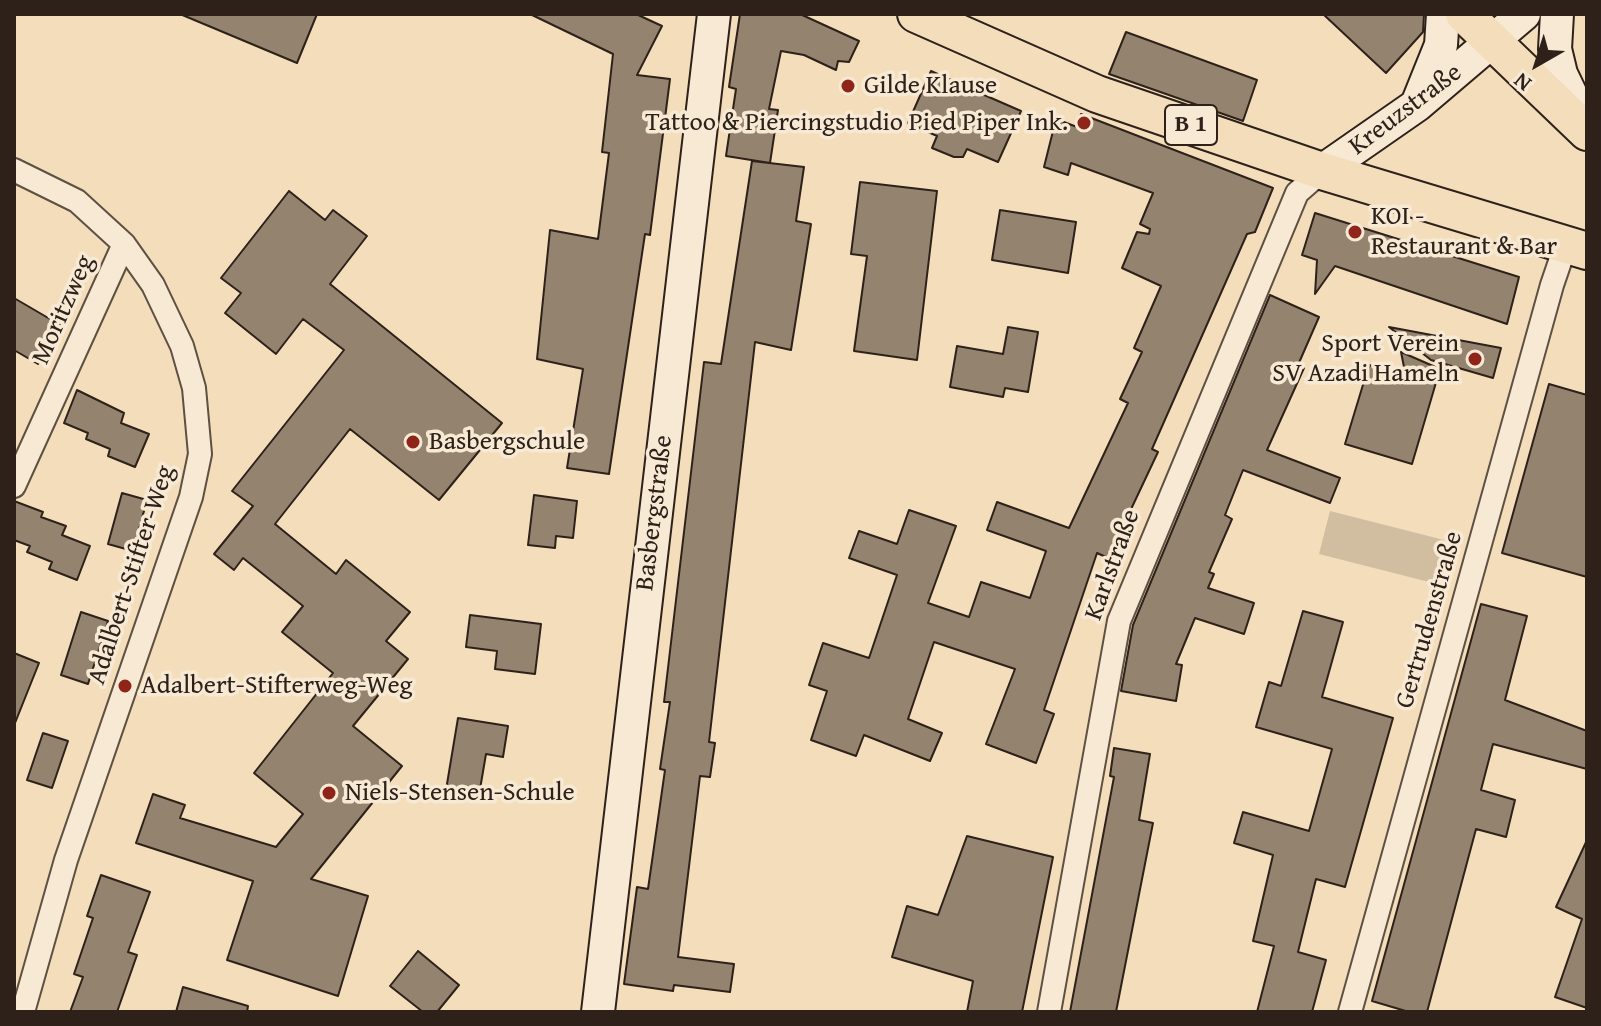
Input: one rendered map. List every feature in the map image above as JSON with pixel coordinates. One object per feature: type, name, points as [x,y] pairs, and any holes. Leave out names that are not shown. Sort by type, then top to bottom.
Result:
[{"type":"main road","name":"Basbergstraße","points":[[598,1012],[714,14]]},
{"type":"main road","name":"B 1","points":[[916,14],[1097,94],[1322,171],[1577,248]]},
{"type":"main road","points":[[1417,105],[1441,45],[1443,14]]},
{"type":"main road","points":[[1464,14],[1587,130]]},
{"type":"main road","name":"Kreuzstraße","points":[[1322,171],[1417,105],[1524,14]]},
{"type":"main road","points":[[1557,14],[1555,49],[1561,74],[1587,130]]},
{"type":"street","name":"Adalbert-Stifter-Weg","points":[[14,170],[77,201],[124,244],[153,285],[182,346],[194,388],[200,454],[191,497],[66,860],[23,1012]]},
{"type":"street","name":"Karlstraße","points":[[1049,1012],[1119,621],[1297,193],[1322,171]]},
{"type":"street","name":"Moritzweg","points":[[14,486],[124,244]]},
{"type":"street","name":"Gertrudenstraße","points":[[1350,1012],[1552,285],[1577,248]]},
{"type":"shaded area","points":[[1330,511],[1448,541],[1437,584],[1319,554]]},
{"type":"building","points":[[180,14],[317,14],[297,63]]},
{"type":"building","points":[[530,14],[636,14],[662,26],[637,75],[670,79],[650,235],[645,234],[609,474],[567,468],[583,369],[537,359],[550,230],[598,239],[609,153],[602,152],[613,54]]},
{"type":"building","points":[[740,14],[800,14],[859,41],[849,62],[838,61],[836,70],[804,55],[781,51],[769,109],[778,110],[770,163],[726,156],[736,89],[729,87]]},
{"type":"building","points":[[1323,14],[1424,14],[1423,32],[1386,73]]},
{"type":"building","points":[[1126,32],[1257,80],[1243,121],[1109,74]]},
{"type":"building","points":[[931,71],[971,89],[979,86],[982,94],[1021,111],[998,162],[967,149],[963,157],[954,157],[932,148],[937,136],[908,123]]},
{"type":"building","points":[[1081,114],[1273,188],[1255,232],[1247,234],[1152,449],[1158,452],[1108,558],[1097,553],[1044,710],[1054,714],[1036,763],[986,744],[1015,669],[934,642],[908,719],[942,733],[930,761],[864,735],[856,756],[811,740],[827,691],[809,685],[823,643],[869,658],[897,575],[849,558],[859,531],[897,544],[909,510],[956,526],[928,603],[969,617],[981,582],[1030,598],[1046,551],[987,530],[997,502],[1069,528],[1128,403],[1120,399],[1142,352],[1134,348],[1161,286],[1122,268],[1137,232],[1149,234],[1150,229],[1140,224],[1153,193],[1071,163],[1068,175],[1044,167],[1056,119],[1077,127]]},
{"type":"building","points":[[752,161],[804,167],[796,221],[811,224],[791,350],[755,342],[709,742],[715,743],[710,777],[700,776],[678,957],[734,964],[730,992],[674,985],[673,991],[624,984],[637,887],[648,889],[665,770],[660,769],[670,702],[664,702],[704,362],[721,364]]},
{"type":"building","points":[[860,182],[937,191],[917,360],[854,351],[867,256],[851,254]]},
{"type":"building","points":[[289,191],[325,220],[333,210],[367,236],[330,284],[502,423],[439,500],[350,429],[275,524],[336,574],[346,560],[410,612],[386,641],[408,659],[353,726],[402,766],[311,879],[368,896],[338,996],[227,960],[253,881],[136,843],[153,794],[185,805],[180,818],[276,847],[303,814],[254,773],[333,673],[282,632],[303,606],[243,558],[234,570],[214,554],[253,506],[232,491],[344,350],[303,319],[276,354],[225,313],[241,293],[221,278]]},
{"type":"building","points":[[1000,210],[1076,222],[1068,273],[992,260]]},
{"type":"building","points":[[1315,213],[1519,277],[1507,324],[1335,266],[1315,294],[1317,260],[1302,255]]},
{"type":"building","points":[[1270,295],[1319,317],[1298,365],[1304,368],[1267,450],[1340,478],[1330,503],[1243,470],[1225,515],[1232,519],[1209,572],[1214,574],[1208,588],[1254,603],[1244,634],[1195,618],[1176,664],[1182,665],[1176,701],[1121,691],[1133,625]]},
{"type":"building","points":[[14,298],[62,326],[38,364],[14,350]]},
{"type":"building","points":[[1008,327],[1038,332],[1028,392],[1005,388],[1003,397],[950,387],[957,346],[1003,354]]},
{"type":"building","points":[[1389,327],[1501,348],[1493,378],[1431,360]]},
{"type":"building","points":[[1401,352],[1440,369],[1412,464],[1345,444],[1369,365],[1406,377]]},
{"type":"building","points":[[1549,384],[1587,395],[1587,577],[1502,553]]},
{"type":"building","points":[[77,390],[124,413],[121,423],[149,434],[135,467],[108,456],[110,449],[86,439],[88,433],[64,423]]},
{"type":"building","points":[[122,493],[147,500],[133,551],[108,544]]},
{"type":"building","points":[[534,495],[577,501],[573,538],[556,536],[555,548],[528,545]]},
{"type":"building","points":[[14,501],[43,512],[41,517],[66,526],[62,535],[90,546],[77,580],[49,569],[52,562],[27,552],[30,546],[14,540]]},
{"type":"building","points":[[1481,604],[1527,616],[1505,700],[1587,731],[1587,769],[1493,744],[1481,790],[1515,800],[1506,837],[1476,829],[1427,1012],[1409,1012],[1372,1001]]},
{"type":"building","points":[[1303,611],[1343,622],[1322,697],[1393,718],[1345,887],[1316,879],[1298,952],[1326,960],[1312,1012],[1257,1012],[1274,946],[1253,941],[1273,855],[1234,843],[1243,812],[1309,831],[1332,749],[1256,727],[1269,682],[1281,686]]},
{"type":"building","points":[[81,612],[108,621],[88,684],[61,675]]},
{"type":"building","points":[[470,615],[541,624],[535,674],[495,669],[497,651],[466,647]]},
{"type":"building","points":[[14,653],[39,663],[15,723],[14,722]]},
{"type":"building","points":[[458,718],[508,726],[503,757],[486,754],[479,795],[446,790]]},
{"type":"building","points":[[43,733],[68,741],[52,788],[27,780]]},
{"type":"building","points":[[1114,748],[1150,754],[1139,820],[1153,823],[1116,1012],[1070,1012],[1114,777],[1110,776]]},
{"type":"building","points":[[967,836],[1053,857],[1022,1012],[967,1012],[973,981],[892,957],[907,906],[938,915]]},
{"type":"building","points":[[1587,840],[1587,1008],[1555,997],[1582,919],[1556,907]]},
{"type":"building","points":[[101,875],[150,892],[128,952],[137,955],[117,1012],[70,1012],[83,977],[74,974],[93,918],[87,916]]},
{"type":"building","points":[[418,951],[459,985],[437,1012],[423,1012],[390,986]]},
{"type":"building","points":[[183,987],[248,1006],[247,1012],[176,1012]]},
{"type":"place","name":"Gilde Klause","points":[[848,86]]},
{"type":"place","name":"Tattoo & Piercingstudio Pied Piper Ink.","points":[[1084,123]]},
{"type":"place","name":"KOI - Restaurant & Bar","points":[[1355,232]]},
{"type":"place","name":"Sport Verein SV Azadi Hameln","points":[[1475,359]]},
{"type":"place","name":"Basbergschule","points":[[413,442]]},
{"type":"place","name":"Adalbert-Stifterweg-Weg","points":[[125,686]]},
{"type":"place","name":"Niels-Stensen-Schule","points":[[329,793]]}]
